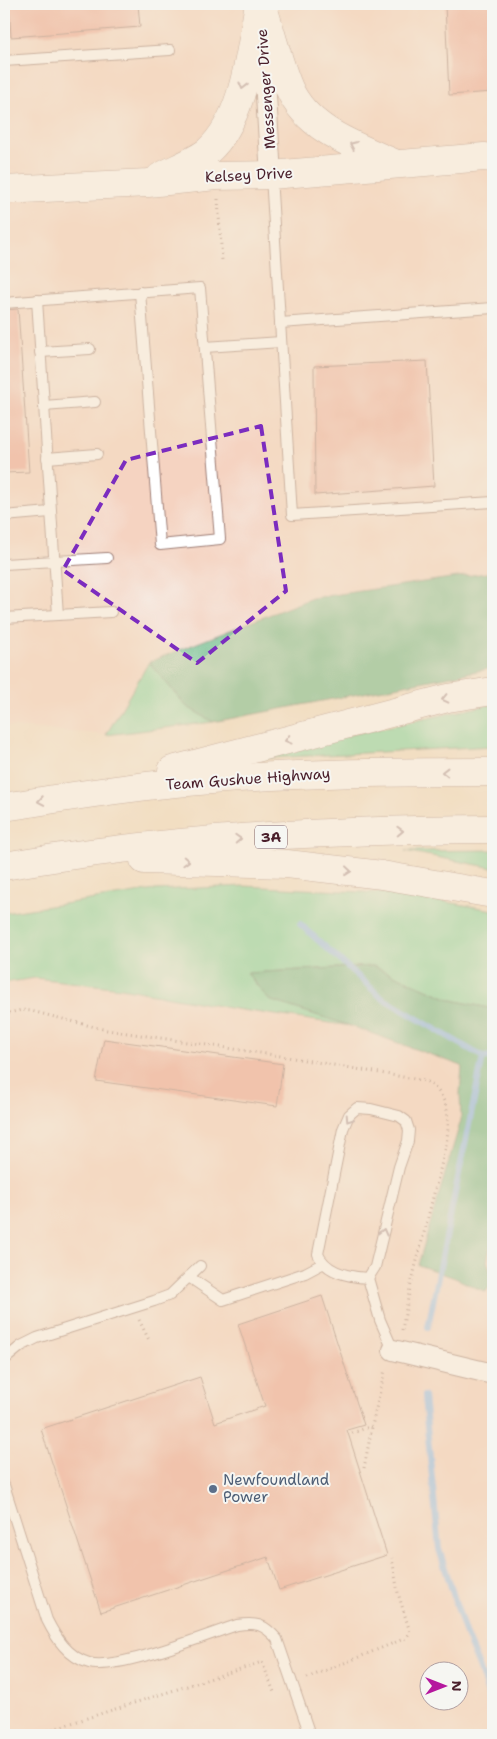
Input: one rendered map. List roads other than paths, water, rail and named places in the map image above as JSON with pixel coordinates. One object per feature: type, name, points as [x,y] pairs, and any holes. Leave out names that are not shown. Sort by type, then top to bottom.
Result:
[{"type":"main road","points":[[260,4],[290,90],[301,106],[314,121],[344,141],[398,164]]},
{"type":"main road","points":[[148,184],[206,152],[222,133],[234,113],[243,88],[260,4]]},
{"type":"main road","name":"Kelsey Drive","points":[[4,190],[148,184],[216,176],[271,175],[493,158]]},
{"type":"main road","points":[[79,795],[448,698],[493,691]]},
{"type":"main road","name":"Team Gushue Highway","points":[[4,808],[79,795],[174,783],[272,776],[372,772],[493,772]]},
{"type":"main road","name":"3A","points":[[4,866],[50,858],[178,842],[307,834],[493,829]]},
{"type":"main road","points":[[50,858],[287,864],[382,875],[493,894]]},
{"type":"street","name":"Messenger Drive","points":[[260,4],[271,175]]},
{"type":"street","points":[[394,1350],[493,1374]]},
{"type":"lane","points":[[4,61],[170,50]]},
{"type":"lane","points":[[271,175],[292,515],[493,502]]},
{"type":"lane","points":[[4,302],[37,300],[140,292],[200,288],[220,539],[160,545],[140,292]]},
{"type":"lane","points":[[37,300],[58,615]]},
{"type":"lane","points":[[280,323],[493,308]]},
{"type":"lane","points":[[205,347],[281,342]]},
{"type":"lane","points":[[40,352],[90,349]]},
{"type":"lane","points":[[44,406],[95,402]]},
{"type":"lane","points":[[48,458],[98,454]]},
{"type":"lane","points":[[4,516],[50,512]]},
{"type":"lane","points":[[4,564],[107,558]]},
{"type":"lane","points":[[4,618],[111,612]]},
{"type":"lane","points":[[368,1278],[350,1277],[322,1264],[318,1254],[343,1129],[349,1114],[357,1108],[371,1109],[399,1116],[406,1121],[409,1130],[408,1141],[399,1167],[374,1266],[368,1278],[380,1320],[394,1350]]},
{"type":"lane","points":[[189,1277],[223,1300],[305,1273],[322,1264]]},
{"type":"lane","points":[[5,1355],[37,1338],[170,1295],[200,1266]]},
{"type":"lane","points":[[4,1484],[47,1620],[56,1639],[69,1651],[89,1663],[100,1665],[132,1660],[237,1625],[254,1623],[268,1630],[277,1639],[310,1735]]},
{"type":"waterway","points":[[300,924],[382,998],[483,1057],[428,1327]]},
{"type":"waterway","points":[[483,1057],[493,1058]]},
{"type":"waterway","points":[[424,1396],[439,1549],[466,1635],[493,1709]]},
{"type":"place","name":"Newfoundland Power","points":[[213,1489]]}]
